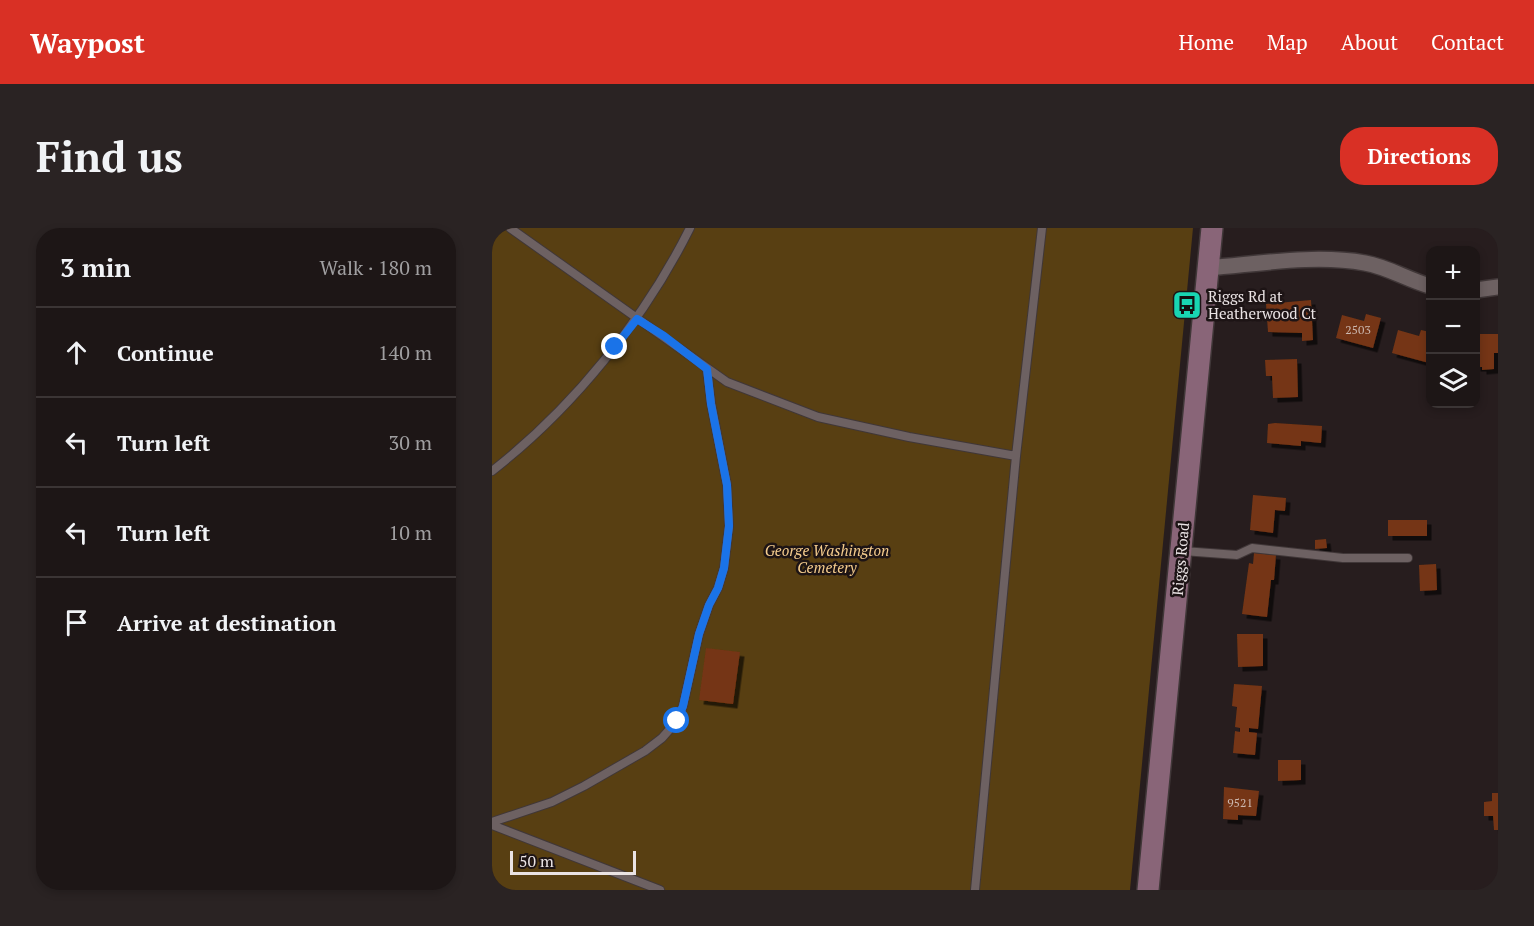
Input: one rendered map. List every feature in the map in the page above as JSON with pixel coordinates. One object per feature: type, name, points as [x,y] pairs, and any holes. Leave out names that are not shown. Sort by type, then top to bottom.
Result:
[{"type":"main road","name":"Riggs Road","points":[[1148,890],[1212,228]]},
{"type":"street","points":[[1208,267],[1316,260],[1357,262],[1380,267],[1426,284]]},
{"type":"street","points":[[1480,289],[1498,287]]},
{"type":"lane","points":[[510,228],[727,382],[818,417],[909,437],[1016,456]]},
{"type":"lane","points":[[492,471],[545,424],[615,347],[637,319],[690,228]]},
{"type":"lane","points":[[975,890],[1016,456],[1042,228]]},
{"type":"lane","points":[[492,824],[552,802],[584,786],[645,751],[662,738],[677,721],[683,706],[699,634],[724,568],[729,526],[727,485],[711,404],[707,369]]},
{"type":"lane","points":[[1181,550],[1237,555],[1252,548],[1343,558],[1408,558]]},
{"type":"lane","points":[[492,824],[660,890]]},
{"type":"green space","name":"George Washington Cemetery","points":[[492,228],[1193,228],[1130,890],[492,890]]},
{"type":"building","points":[[1311,300],[1313,340],[1302,341],[1302,333],[1268,332],[1266,304]]},
{"type":"building","points":[[1366,314],[1381,318],[1373,348],[1336,338],[1342,315],[1364,321]]},
{"type":"building","points":[[1398,330],[1419,336],[1421,330],[1426,331],[1426,362],[1392,353]]},
{"type":"building","points":[[1480,334],[1498,334],[1498,353],[1494,353],[1494,369],[1482,370],[1480,367]]},
{"type":"building","points":[[1297,359],[1298,397],[1273,398],[1272,376],[1266,376],[1265,360]]},
{"type":"building","points":[[1268,424],[1322,426],[1321,443],[1301,441],[1301,446],[1267,443]]},
{"type":"building","points":[[1253,495],[1286,498],[1285,511],[1275,510],[1273,533],[1250,530]]},
{"type":"building","points":[[1388,520],[1427,520],[1427,536],[1388,536]]},
{"type":"building","points":[[1326,539],[1327,548],[1315,549],[1315,540]]},
{"type":"building","points":[[1254,553],[1276,555],[1267,617],[1242,614],[1249,563],[1253,564]]},
{"type":"building","points":[[1436,564],[1437,590],[1420,591],[1419,565]]},
{"type":"building","points":[[1237,634],[1263,634],[1263,666],[1238,667]]},
{"type":"building","points":[[706,648],[740,652],[733,704],[699,700]]},
{"type":"building","points":[[1234,684],[1262,686],[1258,729],[1249,728],[1249,732],[1257,733],[1255,755],[1233,753],[1235,731],[1240,732],[1240,728],[1235,727],[1237,707],[1232,706]]},
{"type":"building","points":[[1278,760],[1301,760],[1301,780],[1278,781]]},
{"type":"building","points":[[1224,787],[1259,791],[1256,816],[1238,815],[1238,820],[1223,819]]},
{"type":"building","points":[[1492,793],[1498,793],[1498,830],[1494,830],[1493,816],[1484,816],[1484,802],[1492,801]]},
{"type":"place","name":"Riggs Rd at Heatherwood Ct","points":[[1187,305]]},
{"type":"route","points":[[615,347],[637,319],[664,336],[707,369],[711,404],[727,485],[729,526],[724,568],[699,634],[683,706],[677,721]]}]
